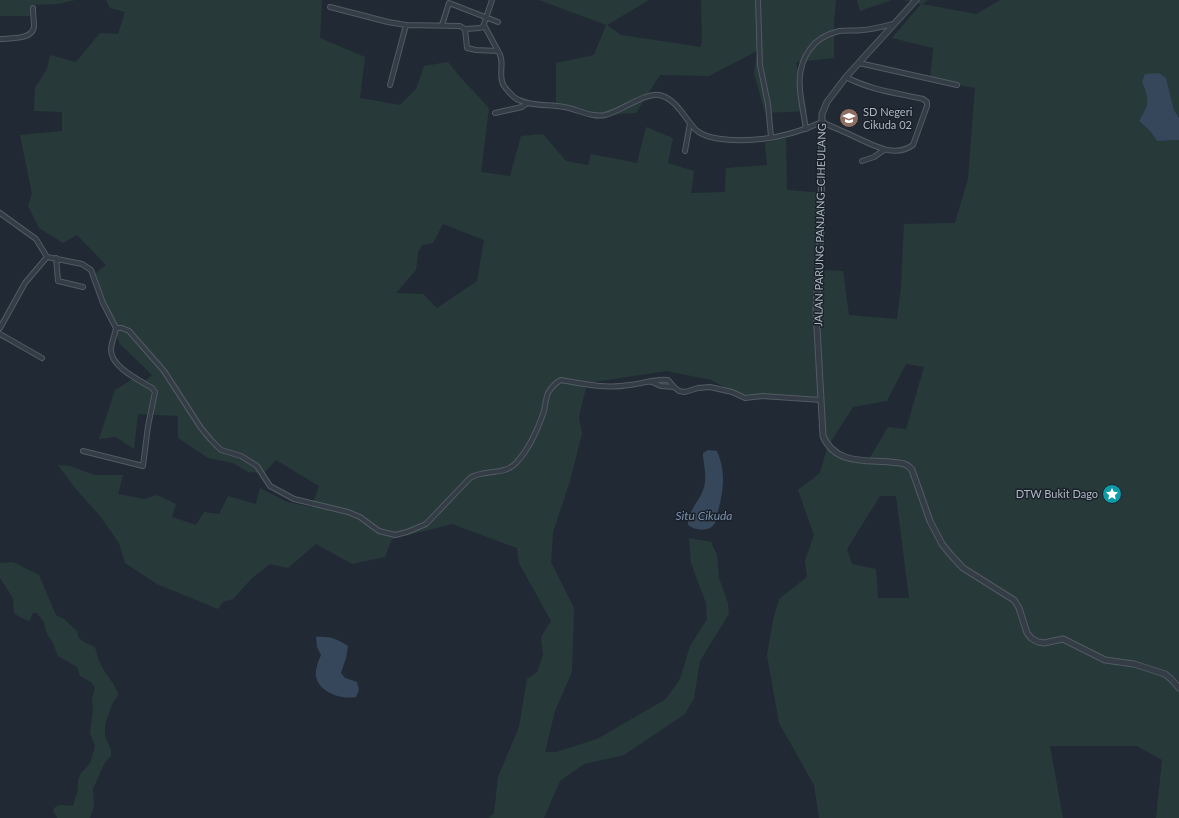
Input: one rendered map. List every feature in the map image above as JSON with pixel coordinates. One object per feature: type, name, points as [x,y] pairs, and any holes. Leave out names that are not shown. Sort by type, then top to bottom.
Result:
[{"type":"street","points":[[330,7],[388,22],[406,25],[442,25],[480,28],[484,25],[487,18],[492,0]]},
{"type":"street","points":[[758,0],[760,65],[768,104],[771,138]]},
{"type":"street","name":"JALAN PARUNG PANJANG–CIHEULANG","points":[[916,0],[846,76],[827,102],[822,114],[821,230],[816,310],[823,436],[826,444],[838,455],[846,458],[898,462],[909,466],[912,470],[930,521],[942,544],[963,568],[1014,600],[1019,608],[1024,627],[1031,638],[1044,643],[1063,639],[1105,660],[1134,664],[1165,674],[1179,688]]},
{"type":"street","points":[[442,25],[449,3],[498,22]]},
{"type":"street","points":[[0,39],[23,37],[30,34],[34,26],[33,8]]},
{"type":"street","points":[[806,129],[799,81],[800,68],[804,57],[813,45],[823,37],[839,31],[864,30],[894,24]]},
{"type":"street","points":[[390,84],[406,25]]},
{"type":"street","points":[[484,25],[502,57],[501,79],[503,84],[517,99],[527,103],[545,106],[563,106],[601,116],[643,98],[659,95],[670,100],[701,133],[714,138],[752,141],[806,129],[822,122],[870,145],[884,150],[902,150],[913,145],[927,106],[927,102],[923,99],[874,89],[846,76]]},
{"type":"street","points":[[465,28],[467,48],[498,51]]},
{"type":"street","points":[[859,63],[957,85]]},
{"type":"street","points":[[495,113],[522,107],[527,103]]},
{"type":"street","points":[[685,151],[690,123]]},
{"type":"street","points":[[862,161],[874,157],[884,150]]},
{"type":"street","points":[[0,213],[36,239],[47,257]]},
{"type":"street","points":[[47,257],[82,264],[91,270],[103,303],[116,328],[111,347],[112,356],[122,369],[152,388],[155,392],[148,426],[143,466],[83,451]]},
{"type":"street","points":[[0,328],[25,283],[47,257]]},
{"type":"street","points":[[56,258],[58,281],[83,287]]},
{"type":"street","points":[[116,328],[122,328],[129,331],[164,371],[201,428],[221,450],[241,456],[257,466],[270,486],[294,499],[340,509],[360,517],[379,531],[395,534],[407,532],[426,524],[470,478],[475,475],[505,470],[517,462],[534,436],[541,419],[548,394],[556,382],[561,380],[611,387],[652,382],[661,378],[668,380],[679,391],[685,392],[698,388],[717,388],[732,392],[745,398],[762,396],[821,400]]},
{"type":"street","points":[[0,334],[42,358]]},
{"type":"street","points":[[652,382],[661,386],[674,387]]},
{"type":"green space","points":[[0,0],[75,0],[58,4],[31,5],[30,16],[0,16]]},
{"type":"green space","points":[[106,0],[322,0],[320,38],[365,57],[360,98],[400,105],[416,89],[424,66],[448,62],[489,108],[481,172],[510,176],[521,136],[543,134],[566,161],[588,165],[591,154],[637,163],[646,127],[673,138],[668,163],[694,171],[691,193],[725,192],[726,168],[767,165],[765,143],[786,138],[787,190],[825,193],[823,270],[843,271],[849,315],[897,319],[901,287],[904,224],[955,223],[968,179],[975,88],[930,80],[933,48],[892,38],[921,4],[904,0],[928,0],[922,4],[976,14],[1000,0],[1179,0],[1179,118],[1174,110],[1166,78],[1142,82],[1147,102],[1145,110],[1139,121],[1150,131],[1157,141],[1179,140],[1179,818],[1156,818],[1162,760],[1137,746],[1050,746],[1063,818],[819,818],[814,785],[779,723],[767,655],[773,620],[779,599],[807,577],[805,561],[814,535],[798,490],[820,473],[827,448],[822,432],[820,397],[742,396],[711,380],[667,371],[587,383],[579,417],[582,434],[570,481],[553,532],[551,562],[574,608],[572,672],[555,711],[545,752],[556,752],[597,739],[666,699],[680,679],[690,646],[707,619],[706,603],[691,563],[689,538],[711,542],[717,555],[719,578],[728,603],[729,614],[700,661],[694,698],[685,714],[624,755],[584,764],[560,781],[544,818],[488,818],[494,814],[498,777],[519,727],[527,679],[537,672],[543,655],[541,637],[551,621],[519,563],[517,548],[452,524],[392,539],[385,557],[352,564],[316,544],[288,568],[270,564],[252,578],[233,599],[223,602],[218,609],[157,584],[125,563],[119,543],[100,516],[75,488],[58,465],[70,466],[95,475],[123,475],[118,494],[144,499],[157,495],[176,504],[172,517],[196,525],[204,512],[219,514],[228,496],[256,504],[260,488],[287,502],[312,507],[319,486],[276,460],[264,473],[248,472],[233,463],[208,458],[178,438],[178,416],[138,414],[134,449],[116,437],[99,439],[115,390],[133,379],[141,384],[152,375],[119,343],[114,323],[91,277],[106,265],[77,235],[63,243],[39,228],[28,206],[32,194],[20,135],[62,131],[62,112],[34,111],[35,88],[47,69],[50,55],[76,62],[100,33],[118,34],[125,12],[110,8]],"holes":[[[443,224],[484,240],[477,281],[437,308],[423,294],[396,293],[416,270],[418,252],[422,245],[433,243]],[[906,364],[924,367],[906,429],[888,427],[868,461],[845,458],[827,448],[853,407],[887,401]],[[880,496],[896,496],[909,598],[878,598],[876,569],[852,564],[847,549]]]},
{"type":"green space","points":[[539,0],[649,0],[607,25],[621,35],[701,47],[701,0],[836,0],[834,58],[796,62],[807,111],[765,113],[754,73],[757,51],[709,76],[660,75],[636,113],[620,114],[597,119],[556,106],[556,63],[594,55],[606,25]]},
{"type":"green space","points":[[857,0],[892,0],[860,11]]},
{"type":"green space","points":[[13,562],[39,575],[56,615],[64,619],[77,631],[79,638],[82,641],[95,647],[103,669],[118,693],[112,704],[105,725],[105,736],[111,750],[111,756],[105,762],[93,789],[94,807],[90,818],[57,818],[53,810],[60,805],[73,806],[78,789],[78,780],[81,773],[91,761],[95,746],[90,733],[93,710],[92,699],[95,687],[91,682],[80,676],[77,667],[58,656],[53,643],[47,634],[44,622],[37,613],[33,613],[28,621],[14,613],[13,598],[0,578],[0,563]]},
{"type":"water","points":[[1159,73],[1166,78],[1174,110],[1179,118],[1179,140],[1157,141],[1150,131],[1139,121],[1145,110],[1147,102],[1142,82],[1145,74]]},
{"type":"water","name":"Situ Cikuda","points":[[708,450],[717,451],[722,470],[723,487],[715,523],[710,528],[703,530],[688,525],[688,520],[704,487],[705,475],[703,453]]},
{"type":"water","points":[[316,637],[333,638],[348,646],[341,673],[345,678],[357,682],[359,690],[356,697],[350,698],[332,694],[318,682],[316,671],[321,655],[317,647]]},
{"type":"place","name":"SD Negeri Cikuda 02","points":[[849,118]]},
{"type":"place","name":"DTW Bukit Dago","points":[[1112,494]]}]
